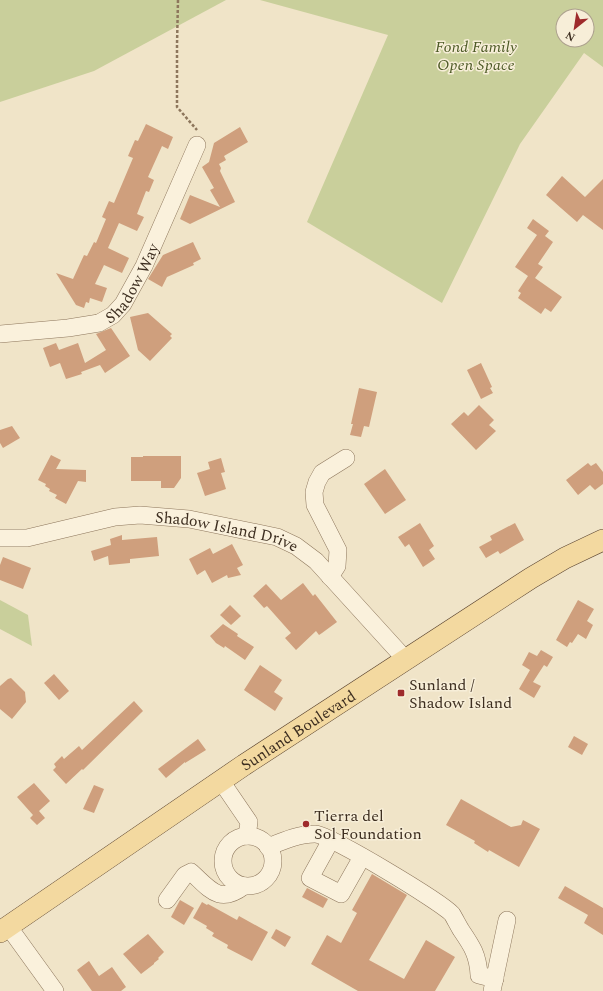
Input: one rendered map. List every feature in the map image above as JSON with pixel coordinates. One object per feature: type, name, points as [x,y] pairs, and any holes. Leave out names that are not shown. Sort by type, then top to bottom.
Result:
[{"type":"main road","name":"Sunland Boulevard","points":[[4,929],[290,734],[531,578],[572,555],[603,540]]},
{"type":"street","name":"Shadow Way","points":[[0,334],[68,328],[99,323],[113,315],[123,304],[144,266],[197,145]]},
{"type":"street","points":[[330,577],[337,566],[338,550],[316,505],[314,492],[322,473],[346,458]]},
{"type":"street","name":"Shadow Island Drive","points":[[0,538],[27,538],[115,517],[140,515],[189,519],[277,537],[296,546],[316,561],[406,660]]},
{"type":"street","points":[[221,781],[249,822],[247,836]]},
{"type":"street","points":[[268,847],[291,838],[316,834],[331,840],[362,857],[434,899],[451,914],[475,951],[479,975],[493,985],[507,920]]},
{"type":"street","points":[[247,836],[259,839],[268,847],[272,854],[273,862],[267,878],[256,884],[244,886],[236,884],[225,872],[223,860],[226,848],[232,842],[247,836]]},
{"type":"street","points":[[331,840],[310,878],[341,894],[362,857]]},
{"type":"street","points":[[167,900],[186,875],[191,872],[212,891],[223,896],[236,892],[244,886]]},
{"type":"street","points":[[4,929],[55,991]]},
{"type":"path","points":[[178,0],[177,107],[197,130],[199,135],[197,145]]},
{"type":"green space","points":[[0,0],[226,0],[94,71],[0,102]]},
{"type":"green space","name":"Fond Family Open Space","points":[[260,0],[603,0],[603,67],[584,53],[520,144],[442,303],[307,222],[388,35]]},
{"type":"green space","points":[[0,600],[28,615],[32,646],[0,629]]},
{"type":"building","points":[[146,124],[173,137],[168,149],[162,146],[148,177],[154,180],[149,192],[146,191],[137,214],[144,217],[137,231],[119,223],[108,248],[129,258],[122,273],[104,265],[95,284],[107,288],[102,302],[90,298],[89,303],[86,302],[84,308],[76,305],[56,273],[73,279],[84,255],[87,256],[94,242],[96,243],[106,219],[102,217],[109,201],[114,203],[133,158],[128,156],[135,140],[138,141]]},
{"type":"building","points":[[240,127],[248,142],[224,156],[226,160],[219,164],[221,168],[220,171],[235,202],[190,224],[180,219],[190,195],[220,207],[210,190],[214,188],[202,167],[209,162],[214,143]]},
{"type":"building","points":[[562,176],[585,197],[603,179],[603,230],[583,215],[577,222],[546,195]]},
{"type":"building","points":[[533,219],[549,231],[545,236],[553,242],[538,264],[543,267],[535,278],[562,297],[551,312],[545,308],[541,314],[518,298],[521,293],[518,291],[528,276],[515,267],[537,235],[527,228]]},
{"type":"building","points":[[193,242],[201,259],[193,263],[194,265],[167,277],[162,287],[148,279],[163,255]]},
{"type":"building","points":[[148,313],[172,334],[170,336],[172,338],[150,361],[138,350],[130,317]]},
{"type":"building","points":[[111,328],[130,356],[105,373],[100,365],[81,372],[82,374],[66,379],[60,363],[50,367],[43,348],[56,343],[59,350],[78,343],[85,363],[106,350],[96,334]]},
{"type":"building","points":[[481,363],[492,387],[490,388],[493,393],[481,399],[467,370]]},
{"type":"building","points":[[359,388],[377,392],[369,427],[364,426],[361,437],[350,435]]},
{"type":"building","points":[[479,405],[494,420],[489,425],[496,431],[476,450],[451,424],[464,412],[468,416]]},
{"type":"building","points":[[12,426],[20,438],[3,448],[0,443],[0,430]]},
{"type":"building","points":[[51,455],[61,460],[56,469],[86,470],[86,482],[78,481],[66,504],[55,498],[57,495],[49,491],[50,489],[45,486],[46,484],[38,480]]},
{"type":"building","points":[[181,456],[181,478],[174,488],[161,488],[161,481],[131,481],[131,457]]},
{"type":"building","points":[[221,458],[225,472],[221,473],[226,489],[205,496],[197,473],[210,469],[208,462]]},
{"type":"building","points":[[588,463],[591,466],[596,463],[603,472],[603,484],[595,490],[590,485],[578,495],[566,480]]},
{"type":"building","points":[[385,469],[406,500],[385,514],[364,484]]},
{"type":"building","points":[[420,523],[434,546],[429,550],[435,559],[423,567],[409,544],[405,547],[398,537]]},
{"type":"building","points":[[515,523],[524,540],[500,554],[498,551],[486,558],[479,547],[492,540],[490,536]]},
{"type":"building","points":[[122,535],[122,540],[157,537],[159,556],[130,559],[130,563],[109,565],[108,556],[94,561],[91,551],[111,545],[110,539]]},
{"type":"building","points":[[232,544],[243,565],[237,568],[241,575],[228,578],[227,575],[212,583],[205,570],[197,575],[189,559],[210,548],[213,554]]},
{"type":"building","points":[[3,557],[31,568],[23,589],[0,580],[0,565]]},
{"type":"building","points":[[303,583],[313,596],[315,594],[337,622],[319,635],[316,631],[296,650],[285,638],[291,633],[267,606],[264,608],[253,596],[266,584],[281,600]]},
{"type":"building","points":[[578,600],[594,609],[587,621],[593,625],[586,639],[578,634],[572,643],[570,642],[567,647],[556,640]]},
{"type":"building","points":[[230,605],[241,616],[231,625],[220,615]]},
{"type":"building","points":[[223,624],[238,634],[237,636],[254,647],[245,660],[225,646],[224,648],[216,643],[210,636]]},
{"type":"building","points":[[541,650],[553,657],[547,667],[544,665],[533,682],[541,686],[534,698],[519,689],[530,670],[522,665],[529,652],[537,656]]},
{"type":"building","points":[[260,665],[282,680],[274,692],[283,698],[275,711],[244,690]]},
{"type":"building","points":[[54,674],[69,691],[59,700],[44,683]]},
{"type":"building","points":[[11,678],[25,692],[26,702],[12,719],[0,709],[0,686]]},
{"type":"building","points":[[134,701],[143,711],[83,770],[82,769],[66,784],[53,770],[56,767],[54,764],[62,756],[64,759],[79,746],[82,750]]},
{"type":"building","points":[[574,736],[588,744],[582,755],[568,747]]},
{"type":"building","points":[[198,739],[206,750],[185,762],[166,778],[158,769]]},
{"type":"building","points":[[34,783],[50,801],[39,811],[45,818],[37,825],[30,818],[33,815],[17,797]]},
{"type":"building","points":[[94,785],[104,789],[94,813],[83,809]]},
{"type":"building","points":[[461,799],[511,827],[521,825],[523,820],[540,829],[519,867],[489,850],[488,852],[474,843],[475,841],[446,825]]},
{"type":"building","points":[[372,874],[407,895],[369,960],[404,979],[426,940],[455,957],[435,991],[358,991],[311,964],[327,935],[341,943],[357,913],[352,910]]},
{"type":"building","points":[[565,886],[603,908],[603,935],[584,923],[588,915],[558,898]]},
{"type":"building","points":[[307,888],[328,899],[323,908],[302,897]]},
{"type":"building","points":[[180,900],[194,908],[184,925],[171,917]]},
{"type":"building","points":[[202,902],[237,920],[239,916],[268,932],[252,961],[227,948],[228,945],[212,936],[214,933],[206,928],[207,926],[193,918]]},
{"type":"building","points":[[276,929],[291,937],[285,947],[271,938]]},
{"type":"building","points":[[148,934],[164,952],[154,964],[141,974],[123,954]]},
{"type":"building","points":[[89,961],[99,976],[112,967],[126,987],[121,991],[92,991],[77,970]]},
{"type":"place","name":"Sunland / Shadow Island","points":[[401,693]]},
{"type":"place","name":"Tierra del Sol Foundation","points":[[306,824]]}]
